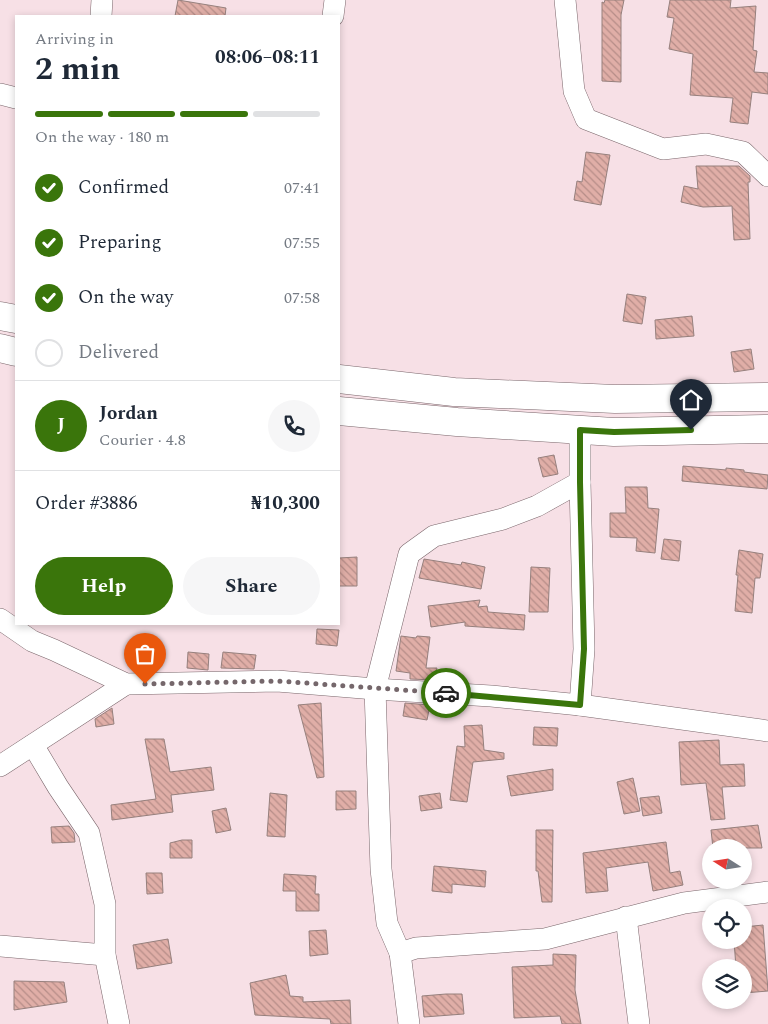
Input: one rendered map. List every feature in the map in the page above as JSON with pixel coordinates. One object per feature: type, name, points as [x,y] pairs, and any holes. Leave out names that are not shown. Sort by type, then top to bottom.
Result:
[{"type":"main road","points":[[0,316],[15,319]]},
{"type":"main road","points":[[0,348],[15,352]]},
{"type":"main road","points":[[340,379],[454,392],[596,399],[768,396]]},
{"type":"main road","points":[[340,411],[458,422],[614,432],[768,429]]},
{"type":"street","points":[[101,15],[102,0]]},
{"type":"street","points":[[333,15],[335,0]]},
{"type":"street","points":[[565,0],[574,91],[586,120],[663,149],[706,144],[743,152],[768,176]]},
{"type":"street","points":[[0,94],[15,98]]},
{"type":"street","points":[[580,430],[584,639],[580,705]]},
{"type":"street","points":[[409,1024],[400,954],[387,923],[381,869],[375,689],[409,554],[434,536],[503,519],[528,509],[580,482]]},
{"type":"street","points":[[0,620],[32,641],[126,684],[277,681],[491,696],[580,705],[768,731]]},
{"type":"street","points":[[0,766],[126,684]]},
{"type":"street","points":[[33,745],[89,833],[105,904],[105,955],[119,1024]]},
{"type":"street","points":[[400,954],[416,948],[544,939],[684,903],[768,892]]},
{"type":"street","points":[[626,917],[639,1024]]},
{"type":"street","points":[[0,946],[105,955]]},
{"type":"building","points":[[178,0],[226,8],[225,15],[175,15]]},
{"type":"building","points":[[605,0],[624,0],[621,15],[621,82],[602,81],[602,2],[604,3]]},
{"type":"building","points":[[670,0],[731,0],[730,8],[756,6],[753,50],[757,51],[754,72],[768,73],[768,94],[752,92],[748,124],[730,122],[733,98],[690,95],[693,54],[669,49],[674,18],[667,17]]},
{"type":"building","points":[[586,152],[610,155],[601,205],[574,200],[577,181],[582,182]]},
{"type":"building","points":[[696,166],[739,166],[750,176],[750,182],[748,182],[750,239],[734,240],[732,206],[703,207],[681,202],[684,186],[698,189]]},
{"type":"building","points":[[627,294],[646,297],[642,324],[623,321]]},
{"type":"building","points":[[692,316],[694,336],[656,339],[655,320]]},
{"type":"building","points":[[751,349],[754,369],[734,372],[731,352]]},
{"type":"building","points":[[554,455],[558,474],[543,477],[538,458]]},
{"type":"building","points":[[683,466],[726,470],[726,468],[768,475],[767,489],[682,481]]},
{"type":"building","points":[[625,487],[647,487],[648,508],[659,509],[655,553],[636,551],[637,538],[610,537],[610,513],[626,513]]},
{"type":"building","points":[[664,539],[681,541],[679,561],[661,559]]},
{"type":"building","points":[[739,550],[763,554],[760,578],[755,578],[752,613],[735,611]]},
{"type":"building","points":[[357,557],[357,586],[340,586],[340,558]]},
{"type":"building","points":[[424,559],[461,565],[462,562],[485,567],[481,589],[419,578]]},
{"type":"building","points":[[531,567],[550,568],[548,612],[529,612]]},
{"type":"building","points":[[480,600],[478,607],[487,606],[488,612],[525,615],[524,630],[465,626],[465,622],[431,627],[428,606]]},
{"type":"building","points":[[317,629],[339,630],[337,646],[316,644]]},
{"type":"building","points":[[401,636],[430,637],[426,668],[437,668],[434,680],[410,679],[410,673],[396,671]]},
{"type":"building","points":[[188,652],[209,654],[208,670],[187,668]]},
{"type":"building","points":[[223,652],[256,655],[254,669],[221,668]]},
{"type":"building","points":[[321,703],[324,777],[317,778],[298,705]]},
{"type":"building","points":[[405,703],[430,705],[427,720],[403,716]]},
{"type":"building","points":[[112,708],[114,724],[96,727],[95,719]]},
{"type":"building","points":[[482,725],[484,750],[504,753],[504,759],[473,762],[467,802],[450,800],[457,746],[465,747],[464,726]]},
{"type":"building","points":[[534,727],[558,728],[557,746],[533,745]]},
{"type":"building","points":[[145,739],[164,739],[170,772],[211,767],[214,790],[171,795],[173,812],[112,820],[111,805],[156,799]]},
{"type":"building","points":[[719,740],[720,765],[744,764],[745,786],[722,787],[725,819],[711,820],[706,783],[681,785],[679,742]]},
{"type":"building","points":[[553,769],[553,790],[511,796],[507,776]]},
{"type":"building","points":[[633,778],[640,811],[624,814],[617,782]]},
{"type":"building","points":[[336,791],[356,791],[356,809],[336,810]]},
{"type":"building","points":[[270,793],[287,795],[285,837],[267,836]]},
{"type":"building","points":[[440,793],[442,808],[421,811],[419,796]]},
{"type":"building","points":[[659,796],[662,813],[643,816],[640,798]]},
{"type":"building","points":[[226,808],[231,830],[216,833],[212,811]]},
{"type":"building","points":[[758,825],[762,848],[752,848],[752,839],[712,839],[711,830]]},
{"type":"building","points":[[69,826],[74,833],[75,842],[52,843],[51,827]]},
{"type":"building","points":[[536,830],[553,830],[552,902],[542,902],[538,871],[536,871]]},
{"type":"building","points":[[192,840],[192,858],[170,858],[170,843]]},
{"type":"building","points":[[666,842],[670,873],[680,871],[683,885],[653,891],[648,862],[606,868],[608,891],[586,893],[583,853]]},
{"type":"building","points":[[434,866],[486,871],[485,887],[452,884],[452,893],[432,891]]},
{"type":"building","points":[[146,873],[162,873],[163,893],[147,894]]},
{"type":"building","points":[[284,874],[316,876],[315,894],[319,894],[319,911],[296,911],[296,891],[283,891]]},
{"type":"building","points":[[763,925],[768,991],[752,992],[752,959],[735,959],[735,949],[752,949],[752,926]]},
{"type":"building","points":[[326,930],[328,954],[310,956],[309,931]]},
{"type":"building","points":[[168,939],[172,963],[137,969],[133,945]]},
{"type":"building","points":[[553,954],[576,955],[575,990],[581,1024],[562,1024],[560,1016],[514,1018],[512,967],[553,965]]},
{"type":"building","points":[[286,975],[290,996],[303,997],[303,1002],[350,1000],[351,1024],[331,1024],[330,1019],[255,1015],[250,983]]},
{"type":"building","points":[[14,981],[64,982],[67,1002],[14,1010]]},
{"type":"building","points":[[462,994],[464,1014],[424,1017],[422,996]]},
{"type":"way so far","points":[[145,684],[277,681],[446,693]]},
{"type":"route","points":[[446,693],[580,705],[584,649],[580,430],[614,432],[691,430]]}]
